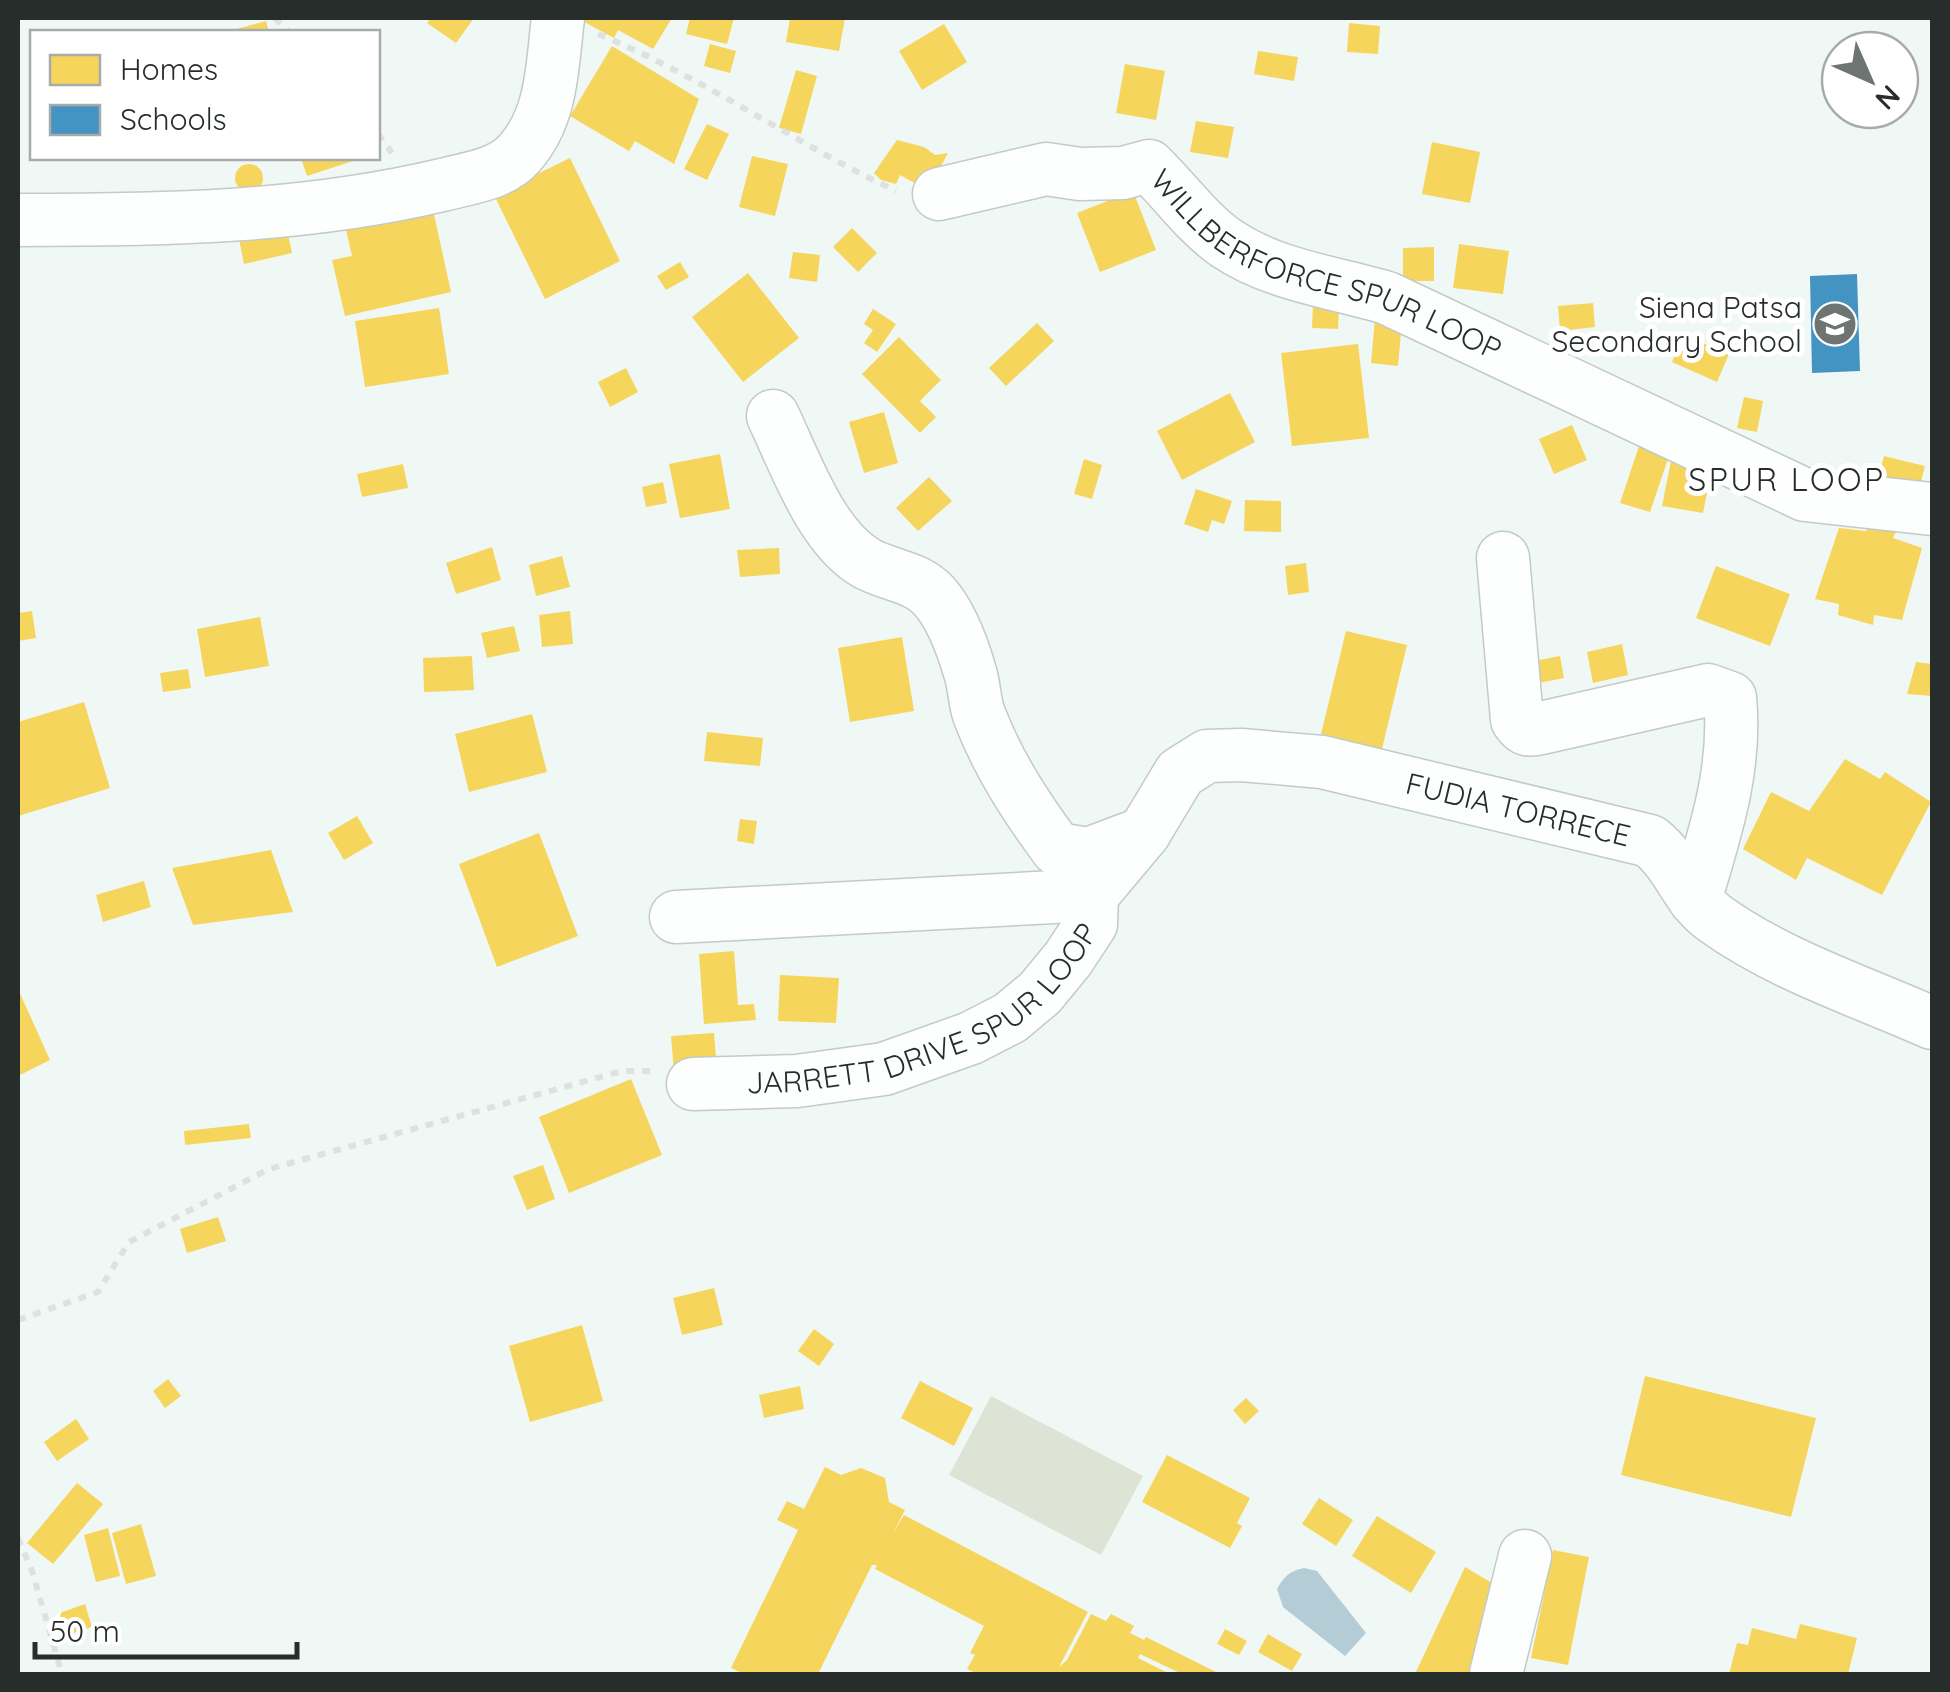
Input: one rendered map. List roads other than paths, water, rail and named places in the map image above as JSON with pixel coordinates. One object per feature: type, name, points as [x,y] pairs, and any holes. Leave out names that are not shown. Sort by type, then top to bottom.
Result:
[{"type":"street","points":[[18,220],[180,220],[342,206],[491,173],[516,157],[536,132],[572,23]]},
{"type":"street","name":"WILLBERFORCE SPUR LOOP","points":[[939,194],[1046,169],[1080,174],[1123,173],[1150,166],[1224,242],[1258,261],[1386,298],[1806,495],[1932,509]]},
{"type":"street","points":[[772,416],[820,512],[842,545],[864,563],[916,581],[935,597],[956,635],[971,674],[977,711],[1000,766],[1057,849],[1088,854],[1144,832]]},
{"type":"street","points":[[1504,558],[1516,720],[1522,728],[1541,728],[1708,690],[1730,698],[1734,733],[1723,807],[1694,900]]},
{"type":"street","name":"FUDIA TORRECE","points":[[1144,832],[1180,772],[1208,756],[1322,762],[1650,842],[1666,854],[1694,900],[1710,916],[1778,956],[1932,1023]]},
{"type":"street","name":"JARRETT DRIVE SPUR LOOP","points":[[693,1084],[796,1080],[884,1069],[971,1038],[1010,1018],[1040,993],[1068,960],[1090,924],[1092,895],[1144,832]]},
{"type":"street","points":[[676,917],[1092,895]]},
{"type":"street","points":[[1496,1674],[1524,1556]]},
{"type":"water","points":[[1304,1568],[1317,1571],[1366,1633],[1345,1656],[1283,1607],[1277,1589],[1288,1575]]},
{"type":"place","name":"Siena Patsa Secondary School","points":[[1835,324]]},
{"type":"district","name":"SPUR LOOP","points":[[1787,479]]}]
